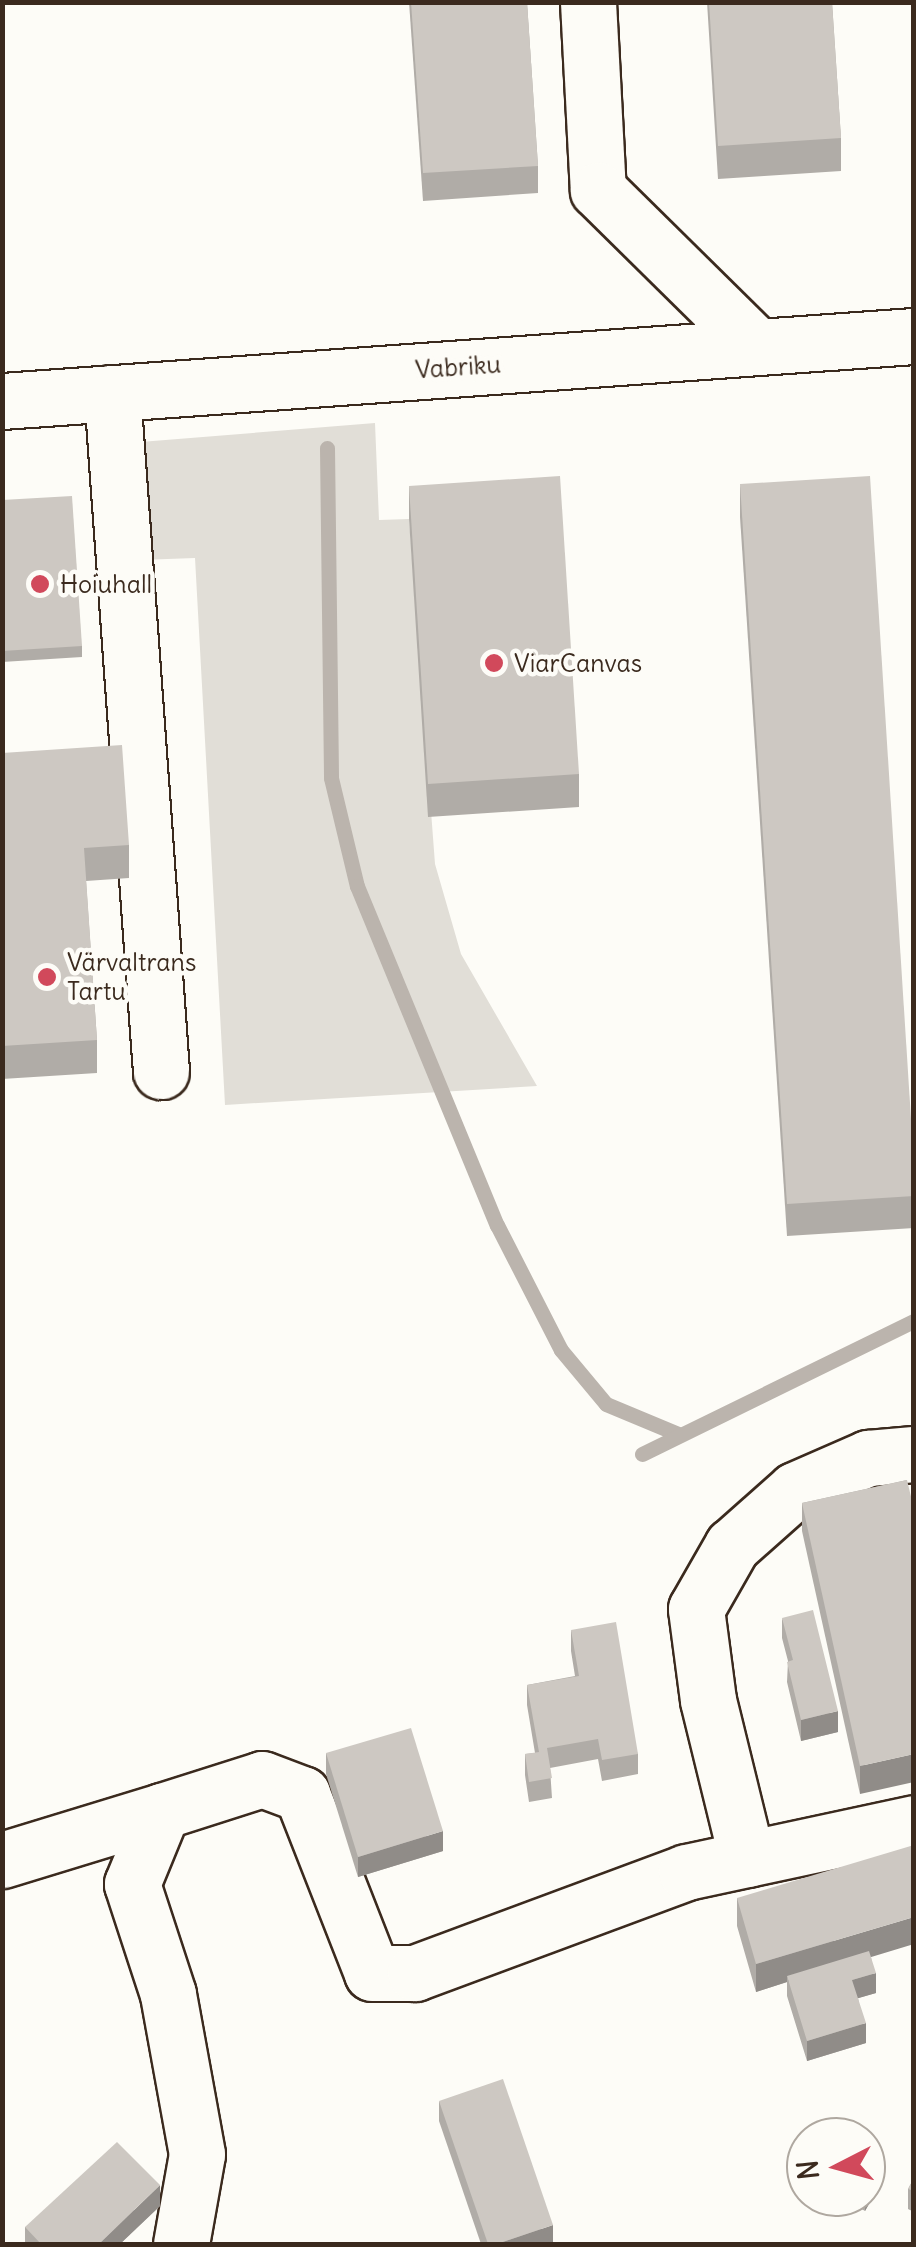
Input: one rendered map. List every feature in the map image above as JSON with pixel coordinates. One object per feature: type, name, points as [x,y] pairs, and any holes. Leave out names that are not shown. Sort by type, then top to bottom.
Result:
[{"type":"street","points":[[588,2],[598,190],[756,346]]},
{"type":"street","name":"Vabriku","points":[[2,401],[914,336]]},
{"type":"street","points":[[112,393],[161,1072]]},
{"type":"street","points":[[747,1859],[708,1700],[696,1609],[732,1546],[794,1490],[868,1458],[914,1454]]},
{"type":"street","points":[[2,1860],[262,1779],[302,1794],[372,1973],[415,1973],[686,1872],[914,1823]]},
{"type":"street","points":[[162,1811],[132,1884],[168,1994],[197,2154],[181,2244]]},
{"type":"shaded area","points":[[375,423],[379,520],[409,519],[435,864],[461,954],[537,1086],[225,1105],[195,558],[140,560],[128,443]]},
{"type":"building","points":[[411,2],[527,2],[538,166],[423,173]]},
{"type":"building","points":[[709,2],[832,2],[841,138],[718,146]]},
{"type":"building","name":"ViarCanvas","points":[[560,476],[579,774],[428,784],[409,486]]},
{"type":"building","points":[[870,476],[914,1196],[787,1204],[740,484]]},
{"type":"building","name":"Hoiuhall","points":[[72,496],[82,646],[2,651],[2,500]]},
{"type":"building","name":"Värvaltrans Tartu","points":[[122,745],[129,845],[84,848],[97,1040],[2,1046],[2,753]]},
{"type":"building","points":[[907,1480],[914,1509],[914,1754],[860,1766],[802,1503]]},
{"type":"building","points":[[813,1610],[838,1711],[801,1720],[787,1662],[793,1660],[782,1618]]},
{"type":"building","points":[[616,1622],[638,1754],[602,1760],[598,1739],[547,1748],[552,1778],[529,1782],[525,1754],[539,1752],[527,1685],[579,1676],[571,1630]]},
{"type":"building","points":[[411,1728],[443,1831],[358,1857],[326,1753]]},
{"type":"building","points":[[914,1845],[914,1917],[756,1964],[737,1898]]},
{"type":"building","points":[[869,1951],[876,1973],[852,1980],[866,2023],[807,2041],[787,1976]]},
{"type":"building","points":[[503,2079],[553,2225],[488,2244],[439,2101]]},
{"type":"building","points":[[117,2142],[160,2185],[99,2244],[41,2244],[25,2227]]},
{"type":"waterway","points":[[327,448],[331,778],[357,886],[497,1225],[561,1350],[606,1404],[678,1434]]},
{"type":"waterway","points":[[642,1454],[914,1321]]},
{"type":"place","name":"Hoiuhall","points":[[40,584]]},
{"type":"place","name":"ViarCanvas","points":[[494,663]]},
{"type":"place","name":"Värvaltrans Tartu","points":[[47,977]]}]
